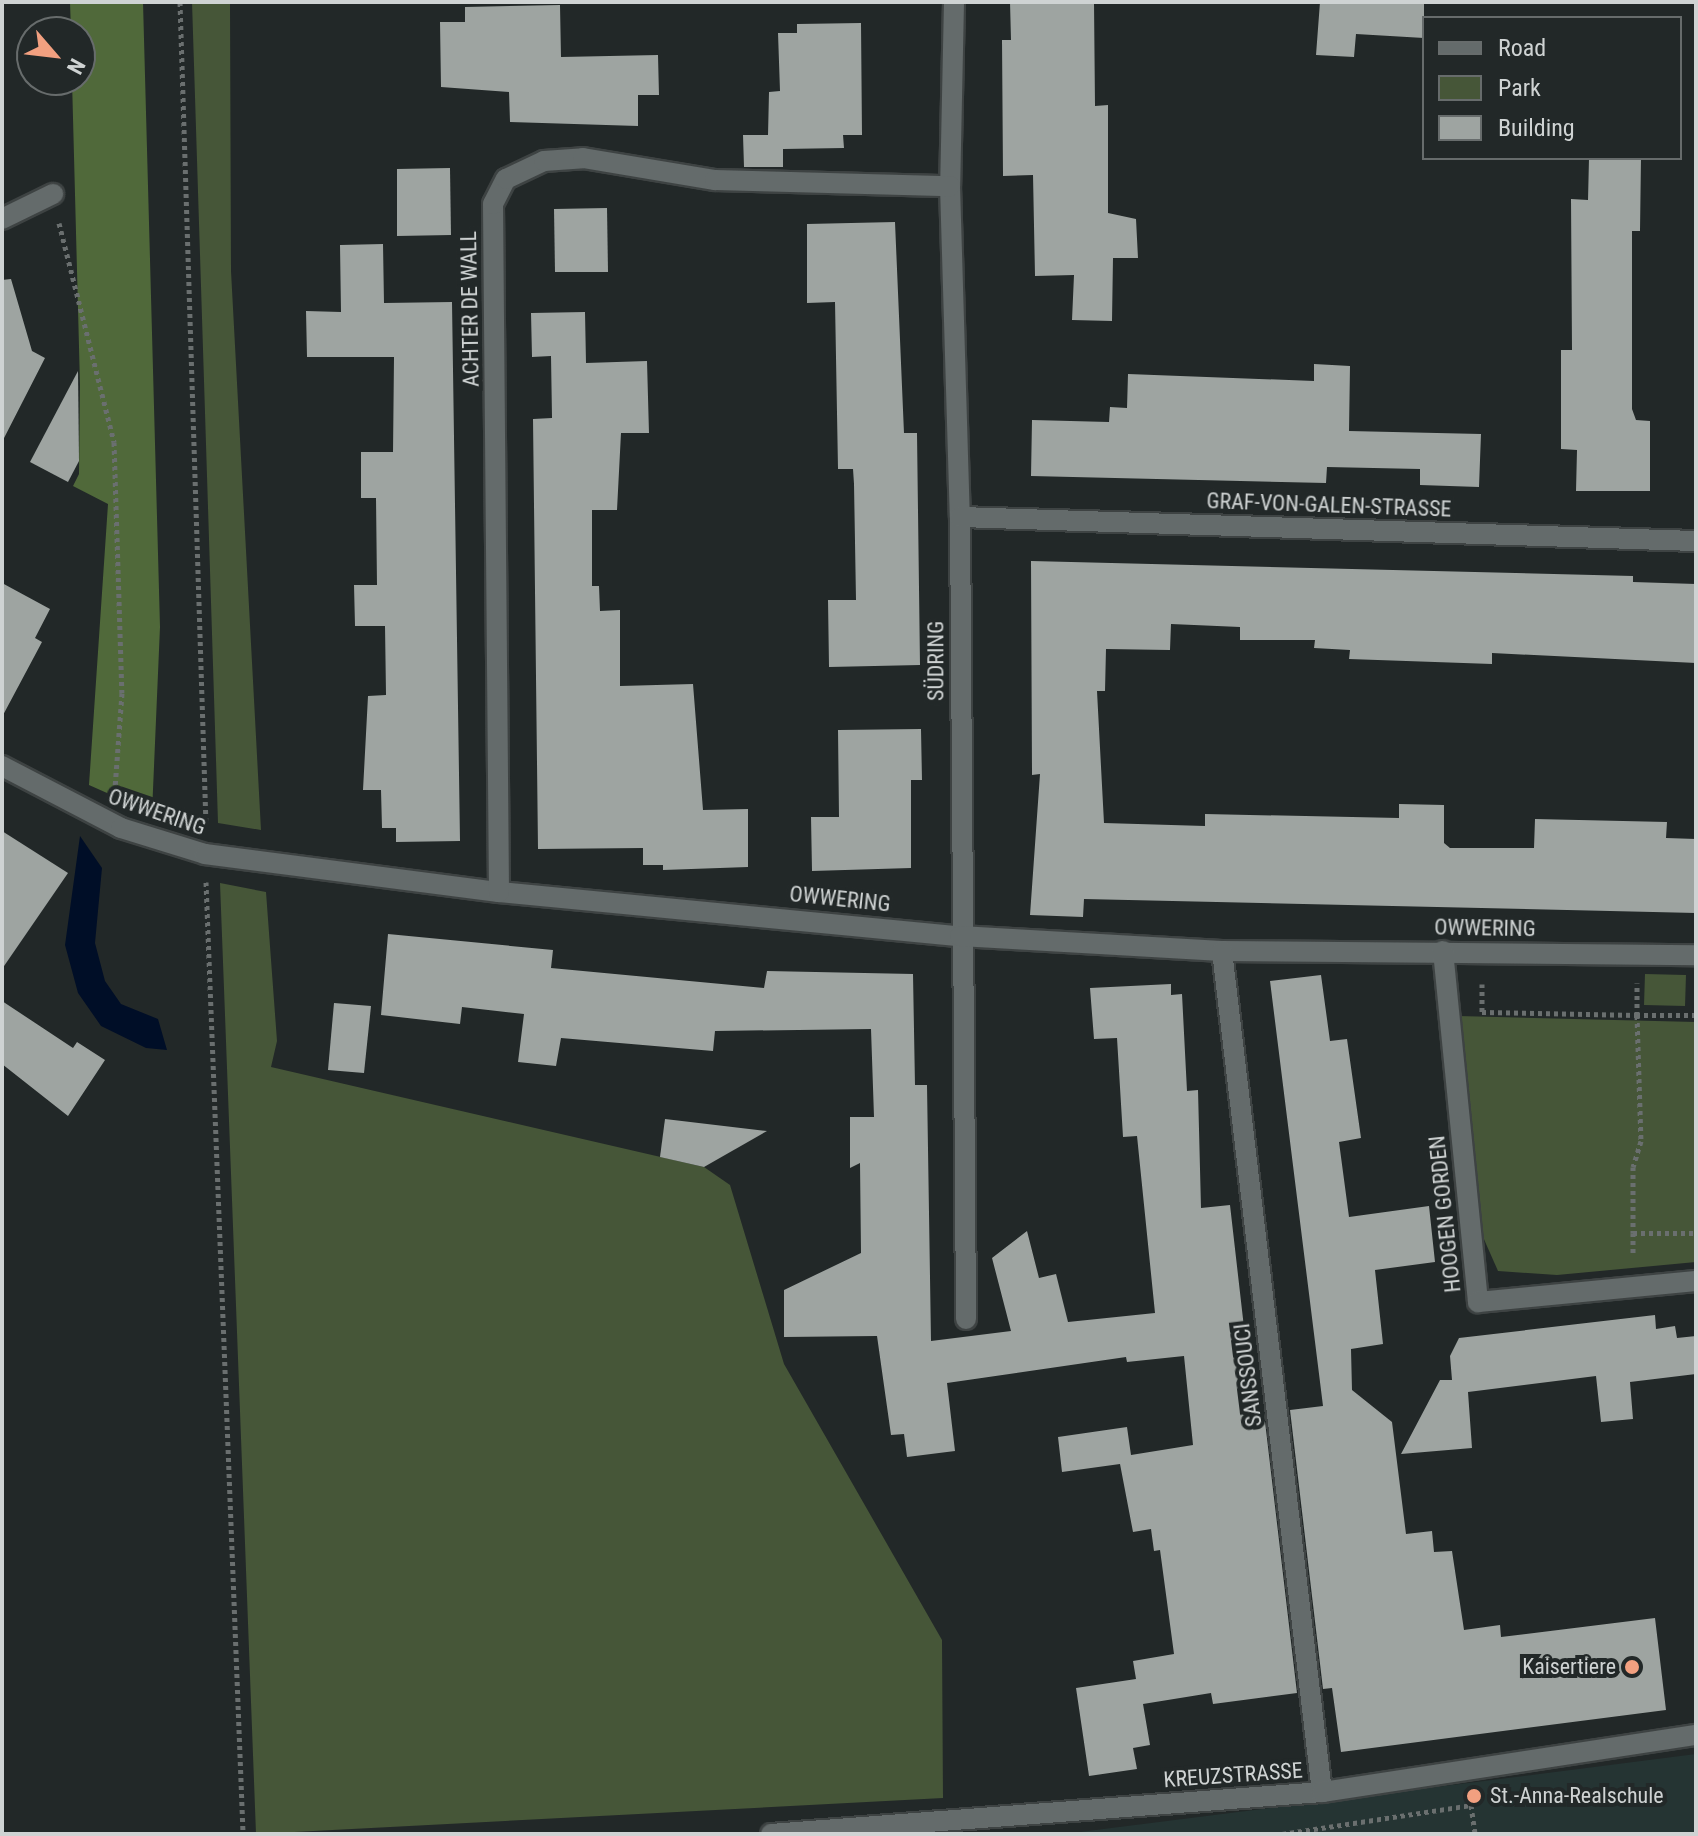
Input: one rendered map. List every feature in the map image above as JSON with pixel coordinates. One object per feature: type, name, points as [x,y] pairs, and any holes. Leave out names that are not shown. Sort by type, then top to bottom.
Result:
[{"type":"street","name":"SÜDRING","points":[[954,2],[950,186],[960,517],[960,936],[966,1319]]},
{"type":"street","name":"ACHTER DE WALL","points":[[499,892],[493,204],[506,179],[544,161],[583,158],[715,180],[950,186]]},
{"type":"street","points":[[2,219],[53,194]]},
{"type":"street","name":"GRAF-VON-GALEN-STRASSE","points":[[960,517],[1696,541]]},
{"type":"street","name":"OWWERING","points":[[2,766],[121,828],[205,854],[499,892],[960,936],[1222,951],[1696,955]]},
{"type":"street","name":"SANSSOUCI","points":[[1222,951],[1322,1792]]},
{"type":"street","name":"HOOGEN GORDEN","points":[[1443,951],[1478,1302],[1696,1281]]},
{"type":"street","name":"KREUZSTRASSE","points":[[771,1834],[1322,1792],[1696,1735]]},
{"type":"path","points":[[180,2],[205,854],[243,1834]]},
{"type":"path","points":[[53,194],[114,442],[122,693],[115,785],[121,828]]},
{"type":"path","points":[[1482,952],[1482,1012],[1696,1015]]},
{"type":"path","points":[[1638,954],[1641,1141],[1633,1167],[1633,1233],[1696,1233]]},
{"type":"path","points":[[1282,1834],[1471,1805]]},
{"type":"shaded area","name":"St.-Anna-Realschule","points":[[1696,1754],[1696,1834],[1064,1834],[1484,1781]]},
{"type":"green space","points":[[70,2],[143,2],[160,627],[152,813],[89,785],[108,504],[73,486],[79,474],[80,385],[72,96],[96,96],[96,16],[70,16]]},
{"type":"green space","points":[[192,2],[230,2],[231,271],[261,830],[218,823]]},
{"type":"green space","points":[[220,883],[266,892],[277,1041],[271,1067],[704,1167],[730,1185],[784,1364],[942,1640],[943,1798],[256,1834]]},
{"type":"green space","points":[[1645,974],[1686,975],[1685,1006],[1644,1005]]},
{"type":"green space","points":[[1458,1016],[1696,1022],[1696,1262],[1557,1275],[1498,1271],[1479,1228]]},
{"type":"water","points":[[80,836],[102,868],[95,943],[105,981],[121,1004],[158,1019],[167,1050],[146,1048],[101,1026],[78,993],[65,945]]},
{"type":"building","points":[[1010,2],[1094,2],[1095,106],[1108,105],[1108,213],[1136,219],[1138,258],[1113,258],[1112,321],[1072,320],[1074,275],[1035,276],[1033,175],[1003,176],[1002,40],[1011,40]]},
{"type":"building","points":[[1320,2],[1424,2],[1422,38],[1356,34],[1354,57],[1316,55]]},
{"type":"building","points":[[560,5],[561,57],[658,55],[659,95],[638,95],[638,126],[510,122],[509,92],[441,87],[440,22],[465,22],[465,7]]},
{"type":"building","points":[[861,23],[862,135],[843,135],[844,148],[783,149],[783,167],[744,167],[743,135],[768,135],[769,92],[780,91],[778,33],[797,33],[797,24]]},
{"type":"building","points":[[1589,160],[1641,160],[1640,231],[1632,231],[1632,409],[1636,420],[1650,421],[1650,491],[1576,491],[1577,450],[1561,449],[1561,350],[1572,350],[1571,199],[1588,200]]},
{"type":"building","points":[[450,168],[451,235],[397,236],[397,169]]},
{"type":"building","points":[[607,208],[608,272],[555,272],[554,209]]},
{"type":"building","points":[[895,222],[904,433],[917,433],[920,665],[829,667],[828,600],[856,600],[854,484],[853,469],[838,469],[835,302],[807,303],[807,224]]},
{"type":"building","points":[[383,244],[384,303],[452,302],[460,841],[396,842],[396,828],[382,828],[381,790],[363,790],[368,696],[386,695],[385,626],[355,626],[354,585],[377,585],[376,498],[361,498],[361,452],[393,452],[394,357],[307,357],[306,311],[341,312],[340,245]]},
{"type":"building","points":[[11,279],[32,351],[45,358],[2,442],[2,280]]},
{"type":"building","points":[[585,312],[586,363],[647,361],[649,433],[621,433],[617,510],[592,510],[592,586],[599,586],[600,611],[620,610],[620,686],[693,684],[703,810],[748,809],[748,867],[663,870],[663,865],[643,865],[643,848],[538,849],[533,419],[552,418],[551,356],[532,357],[531,313]]},
{"type":"building","points":[[1314,364],[1350,366],[1349,431],[1481,434],[1479,487],[1420,485],[1420,469],[1327,467],[1326,483],[1031,476],[1032,420],[1109,422],[1110,407],[1127,408],[1128,374],[1314,381]]},
{"type":"building","points":[[78,371],[79,461],[68,482],[30,462]]},
{"type":"building","points":[[1031,561],[1633,576],[1633,582],[1696,584],[1696,663],[1492,653],[1492,664],[1349,659],[1350,650],[1314,648],[1315,640],[1240,640],[1240,627],[1171,624],[1170,650],[1106,649],[1105,691],[1097,691],[1104,823],[1205,826],[1205,814],[1399,818],[1399,804],[1444,805],[1444,843],[1450,848],[1534,848],[1535,819],[1667,822],[1666,838],[1696,839],[1696,913],[1084,899],[1083,917],[1030,915],[1040,774],[1032,775]]},
{"type":"building","points":[[2,583],[50,609],[35,638],[42,642],[2,717]]},
{"type":"building","points":[[921,729],[922,780],[911,780],[911,868],[812,871],[811,817],[839,817],[838,730]]},
{"type":"building","points":[[2,831],[68,873],[2,969]]},
{"type":"building","points":[[388,934],[553,950],[551,968],[764,988],[767,971],[913,974],[915,1085],[927,1085],[931,1341],[1011,1331],[992,1258],[1027,1231],[1039,1278],[1056,1274],[1068,1322],[1155,1313],[1137,1136],[1123,1137],[1117,1038],[1094,1039],[1090,988],[1171,984],[1171,995],[1182,994],[1187,1091],[1198,1090],[1201,1208],[1230,1205],[1254,1415],[1264,1413],[1297,1693],[1213,1704],[1211,1693],[1143,1704],[1150,1745],[1133,1748],[1137,1769],[1089,1776],[1076,1688],[1136,1679],[1133,1661],[1174,1654],[1160,1550],[1154,1551],[1151,1529],[1133,1532],[1120,1464],[1062,1472],[1058,1437],[1127,1427],[1131,1455],[1193,1445],[1184,1356],[1127,1362],[1126,1357],[947,1383],[955,1451],[907,1457],[904,1434],[891,1435],[877,1336],[784,1337],[784,1290],[861,1253],[860,1163],[850,1168],[850,1117],[874,1117],[871,1029],[715,1031],[713,1051],[561,1038],[556,1066],[518,1062],[524,1014],[462,1007],[460,1024],[381,1015]]},
{"type":"building","points":[[1321,975],[1330,1041],[1347,1039],[1361,1138],[1339,1142],[1349,1217],[1429,1206],[1435,1262],[1375,1270],[1383,1344],[1351,1349],[1352,1390],[1392,1422],[1406,1534],[1432,1531],[1434,1552],[1452,1551],[1464,1630],[1500,1625],[1501,1637],[1655,1618],[1666,1710],[1341,1752],[1332,1688],[1323,1689],[1290,1410],[1323,1406],[1270,981]]},
{"type":"building","points":[[2,1001],[73,1048],[77,1042],[105,1060],[68,1116],[2,1064]]},
{"type":"building","points":[[334,1003],[371,1006],[364,1073],[328,1070]]},
{"type":"building","points":[[665,1119],[767,1131],[704,1167],[660,1157]]},
{"type":"building","points":[[1655,1315],[1656,1329],[1675,1326],[1677,1338],[1696,1336],[1696,1374],[1630,1382],[1633,1419],[1601,1422],[1596,1376],[1468,1392],[1472,1448],[1401,1454],[1440,1380],[1452,1380],[1450,1356],[1459,1338]]},
{"type":"place","name":"Kaisertiere","points":[[1632,1667]]},
{"type":"place","name":"St.-Anna-Realschule","points":[[1474,1796]]}]
